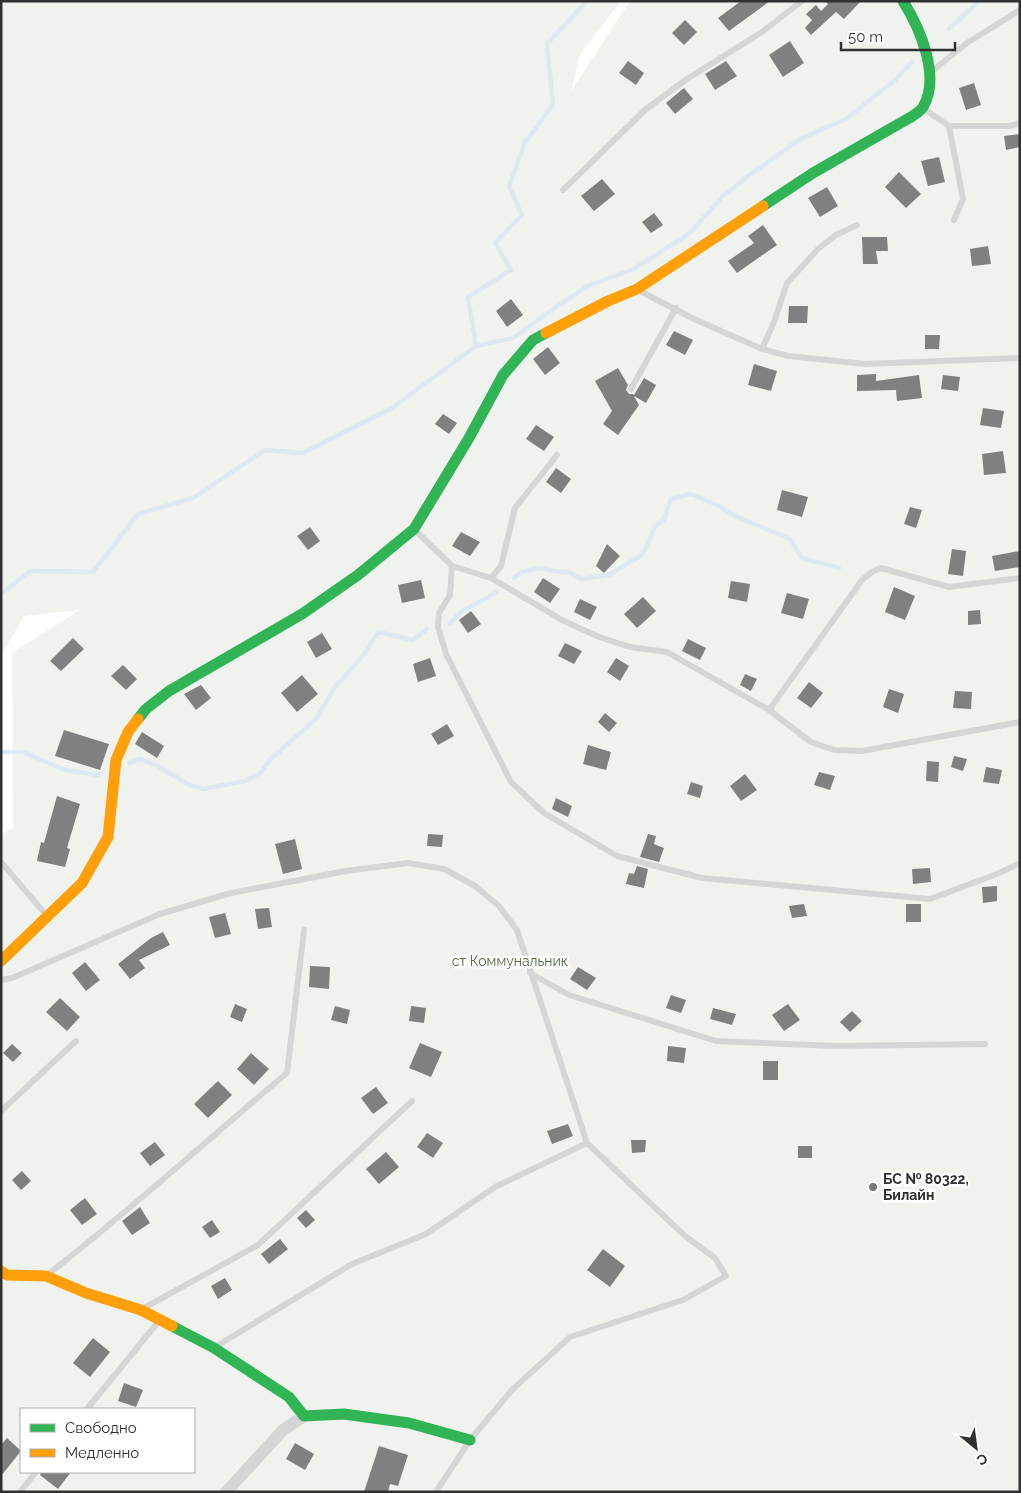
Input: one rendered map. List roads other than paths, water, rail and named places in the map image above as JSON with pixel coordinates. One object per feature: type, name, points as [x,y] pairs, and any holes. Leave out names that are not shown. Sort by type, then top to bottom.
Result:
[{"type":"street","points":[[1,961],[82,883],[108,837],[116,760],[128,732],[146,709],[169,690],[302,614],[358,575],[414,529],[469,438],[503,375],[533,340],[608,301],[637,290],[813,173],[923,109],[928,95],[930,73],[920,30],[903,1]]},
{"type":"street","points":[[3,1276],[46,1276],[86,1293],[141,1310],[161,1319],[214,1348],[289,1397],[304,1416]]},
{"type":"street","points":[[226,1492],[283,1430],[304,1416],[344,1414],[409,1423],[470,1440]]},
{"type":"lane","points":[[563,190],[646,109],[687,79],[762,32],[802,1]]},
{"type":"lane","points":[[930,73],[967,44],[1020,10]]},
{"type":"lane","points":[[923,109],[950,126],[1009,126],[1020,123]]},
{"type":"lane","points":[[950,126],[964,198],[954,220]]},
{"type":"lane","points":[[762,349],[774,322],[787,283],[818,250],[836,235],[857,225]]},
{"type":"lane","points":[[637,290],[676,308],[694,319],[762,349],[788,356],[865,364],[1020,358]]},
{"type":"lane","points":[[631,389],[676,308]]},
{"type":"lane","points":[[491,578],[501,566],[515,508],[557,455]]},
{"type":"lane","points":[[414,529],[452,566],[491,578],[562,620],[599,637],[630,647],[667,652],[769,710],[810,742],[834,750],[862,751],[1020,722]]},
{"type":"lane","points":[[452,566],[450,595],[439,613],[438,626],[446,654],[511,782],[544,813],[617,856],[702,878],[930,899],[997,874],[1020,863]]},
{"type":"lane","points":[[769,710],[862,580],[872,572],[881,568],[949,587],[1020,578]]},
{"type":"lane","points":[[1,862],[47,916]]},
{"type":"lane","points":[[1,980],[12,978],[160,914],[231,893],[346,871],[408,863],[444,870],[475,886],[499,906],[517,930],[586,1143],[685,1236],[715,1258],[726,1276],[683,1300],[570,1337],[512,1390],[470,1440],[436,1492]]},
{"type":"lane","points":[[46,1276],[109,1227],[208,1139],[287,1073],[304,930]]},
{"type":"lane","points":[[530,973],[569,995],[716,1041],[836,1046],[985,1044]]},
{"type":"lane","points":[[1,1112],[76,1041]]},
{"type":"lane","points":[[141,1310],[258,1245],[412,1101]]},
{"type":"lane","points":[[214,1348],[352,1264],[426,1234],[495,1187],[586,1143]]},
{"type":"lane","points":[[88,1408],[161,1319]]},
{"type":"lane","points":[[20,1492],[35,1473]]},
{"type":"waterway","points":[[1,594],[30,571],[93,572],[138,514],[193,498],[265,450],[303,453],[392,408],[476,346],[468,297],[511,270],[495,243],[522,215],[509,187],[525,142],[553,105],[547,44],[587,1]]},
{"type":"waterway","points":[[949,29],[979,1]]},
{"type":"waterway","points":[[476,346],[513,338],[590,285],[634,269],[690,233],[722,197],[755,171],[802,138],[846,119],[895,80],[912,62]]},
{"type":"waterway","points":[[514,578],[522,572],[540,568],[558,572],[569,572],[581,579],[609,575],[642,555],[655,527],[664,519],[671,499],[691,494],[717,505],[735,516],[790,539],[802,558],[839,568]]},
{"type":"waterway","points":[[450,623],[461,612],[497,592]]},
{"type":"waterway","points":[[129,763],[141,759],[158,766],[187,784],[203,789],[245,781],[260,773],[271,759],[317,718],[335,687],[362,657],[378,632],[413,640],[427,629]]},
{"type":"waterway","points":[[1,752],[23,752],[65,770],[98,775],[101,773]]},
{"type":"place","name":"БС № 80322, Билайн","points":[[873,1187]]},
{"type":"park label","name":"ст Коммунальник","points":[[510,961]]}]
